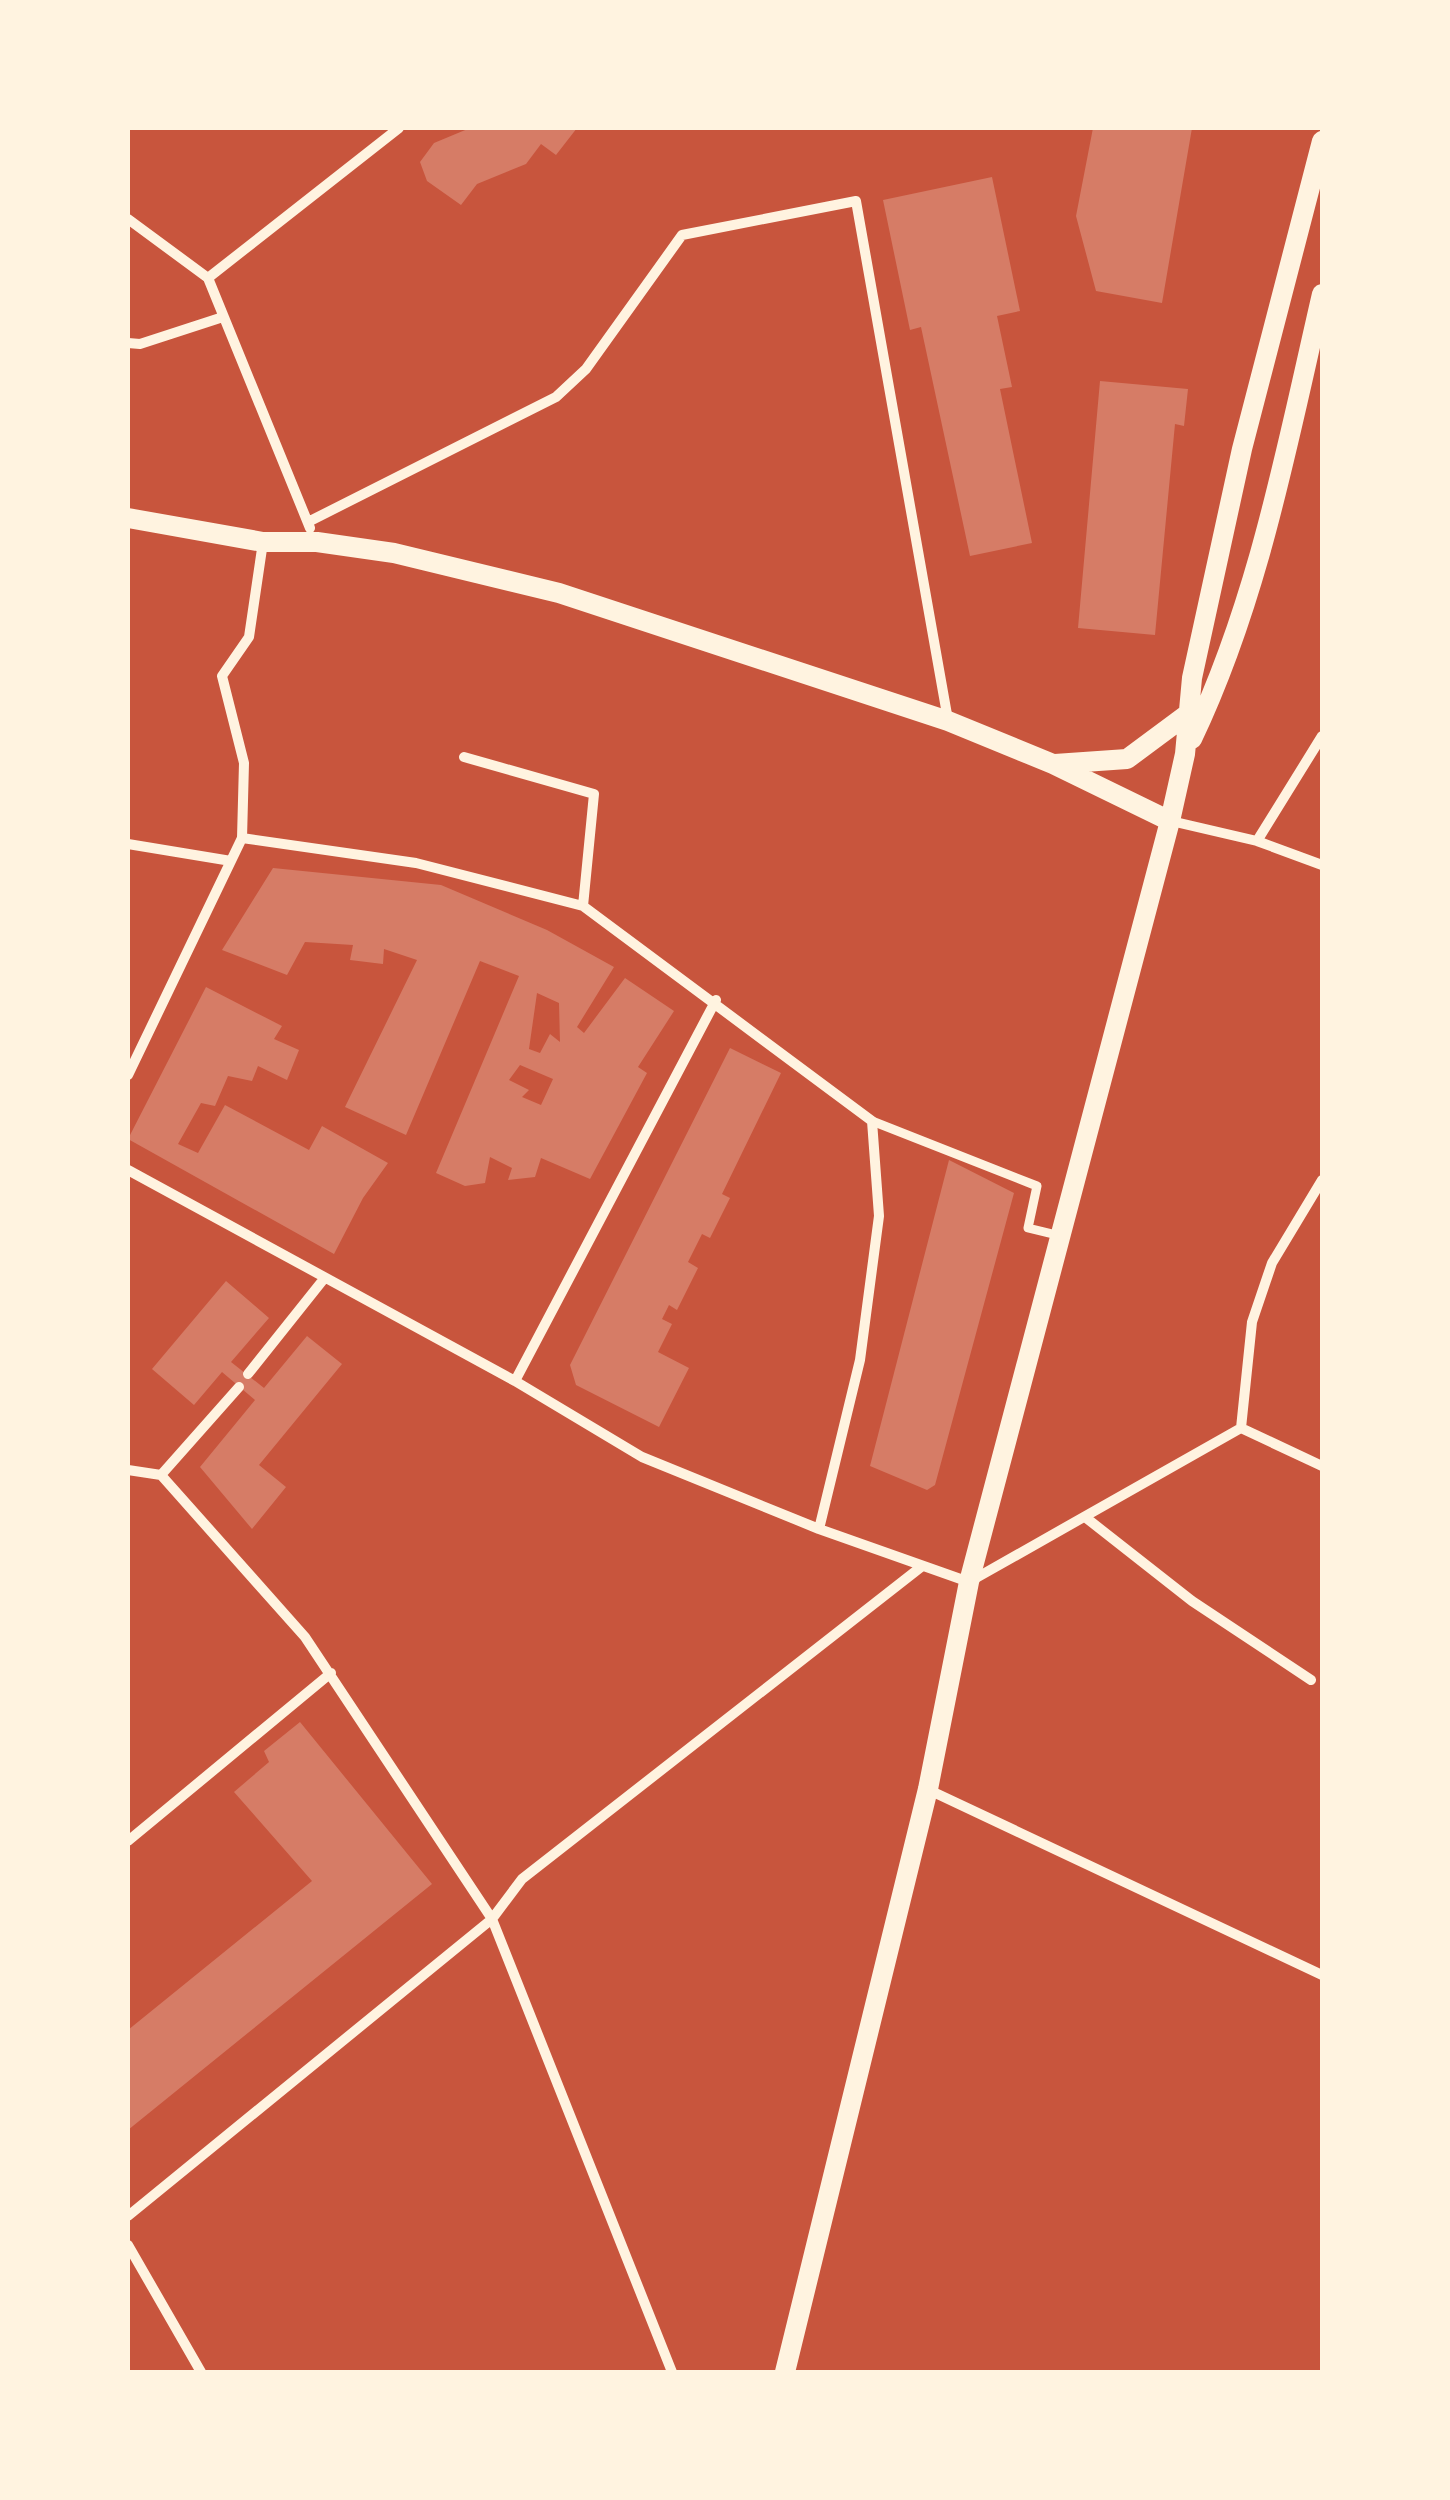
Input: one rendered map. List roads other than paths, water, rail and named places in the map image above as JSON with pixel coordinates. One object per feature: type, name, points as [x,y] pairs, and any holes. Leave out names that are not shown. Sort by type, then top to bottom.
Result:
[{"type":"main road","points":[[785,2372],[928,1789],[969,1582],[1064,1236],[1170,821],[1242,449],[1322,141]]},
{"type":"main road","points":[[1185,754],[1218,685],[1255,582],[1322,294]]},
{"type":"main road","points":[[128,518],[262,542],[312,532],[559,593],[948,721],[1053,764],[1170,821]]},
{"type":"main road","points":[[1053,764],[1127,759],[1188,713]]},
{"type":"street","points":[[208,278],[399,128]]},
{"type":"street","points":[[128,219],[208,278],[312,532],[556,396],[586,369],[682,236],[856,201],[948,721]]},
{"type":"street","points":[[128,343],[140,344],[224,317]]},
{"type":"street","points":[[128,1075],[242,838],[244,763],[222,676],[249,638],[262,542]]},
{"type":"street","points":[[1257,841],[1322,736]]},
{"type":"street","points":[[464,758],[594,794],[583,906]]},
{"type":"street","points":[[1170,821],[1257,841],[1322,865]]},
{"type":"street","points":[[242,838],[416,863],[583,906],[716,1000],[872,1121],[1037,1186],[1028,1228],[1064,1236]]},
{"type":"street","points":[[128,844],[230,861]]},
{"type":"street","points":[[515,1382],[716,1000]]},
{"type":"street","points":[[818,1529],[860,1360],[878,1216],[872,1121]]},
{"type":"street","points":[[128,1170],[515,1382],[642,1457],[818,1529],[969,1582],[1240,1428]]},
{"type":"street","points":[[1240,1428],[1252,1322],[1272,1264],[1322,1180]]},
{"type":"street","points":[[248,1374],[323,1280]]},
{"type":"street","points":[[161,1475],[239,1386]]},
{"type":"street","points":[[1240,1428],[1322,1466]]},
{"type":"street","points":[[128,1470],[161,1475],[305,1637],[492,1918],[672,2372]]},
{"type":"street","points":[[1086,1516],[1192,1601],[1311,1680]]},
{"type":"street","points":[[128,2216],[492,1918],[522,1879],[921,1567]]},
{"type":"street","points":[[128,1841],[331,1673]]},
{"type":"street","points":[[928,1789],[1322,1975]]},
{"type":"street","points":[[128,2244],[201,2372]]}]
